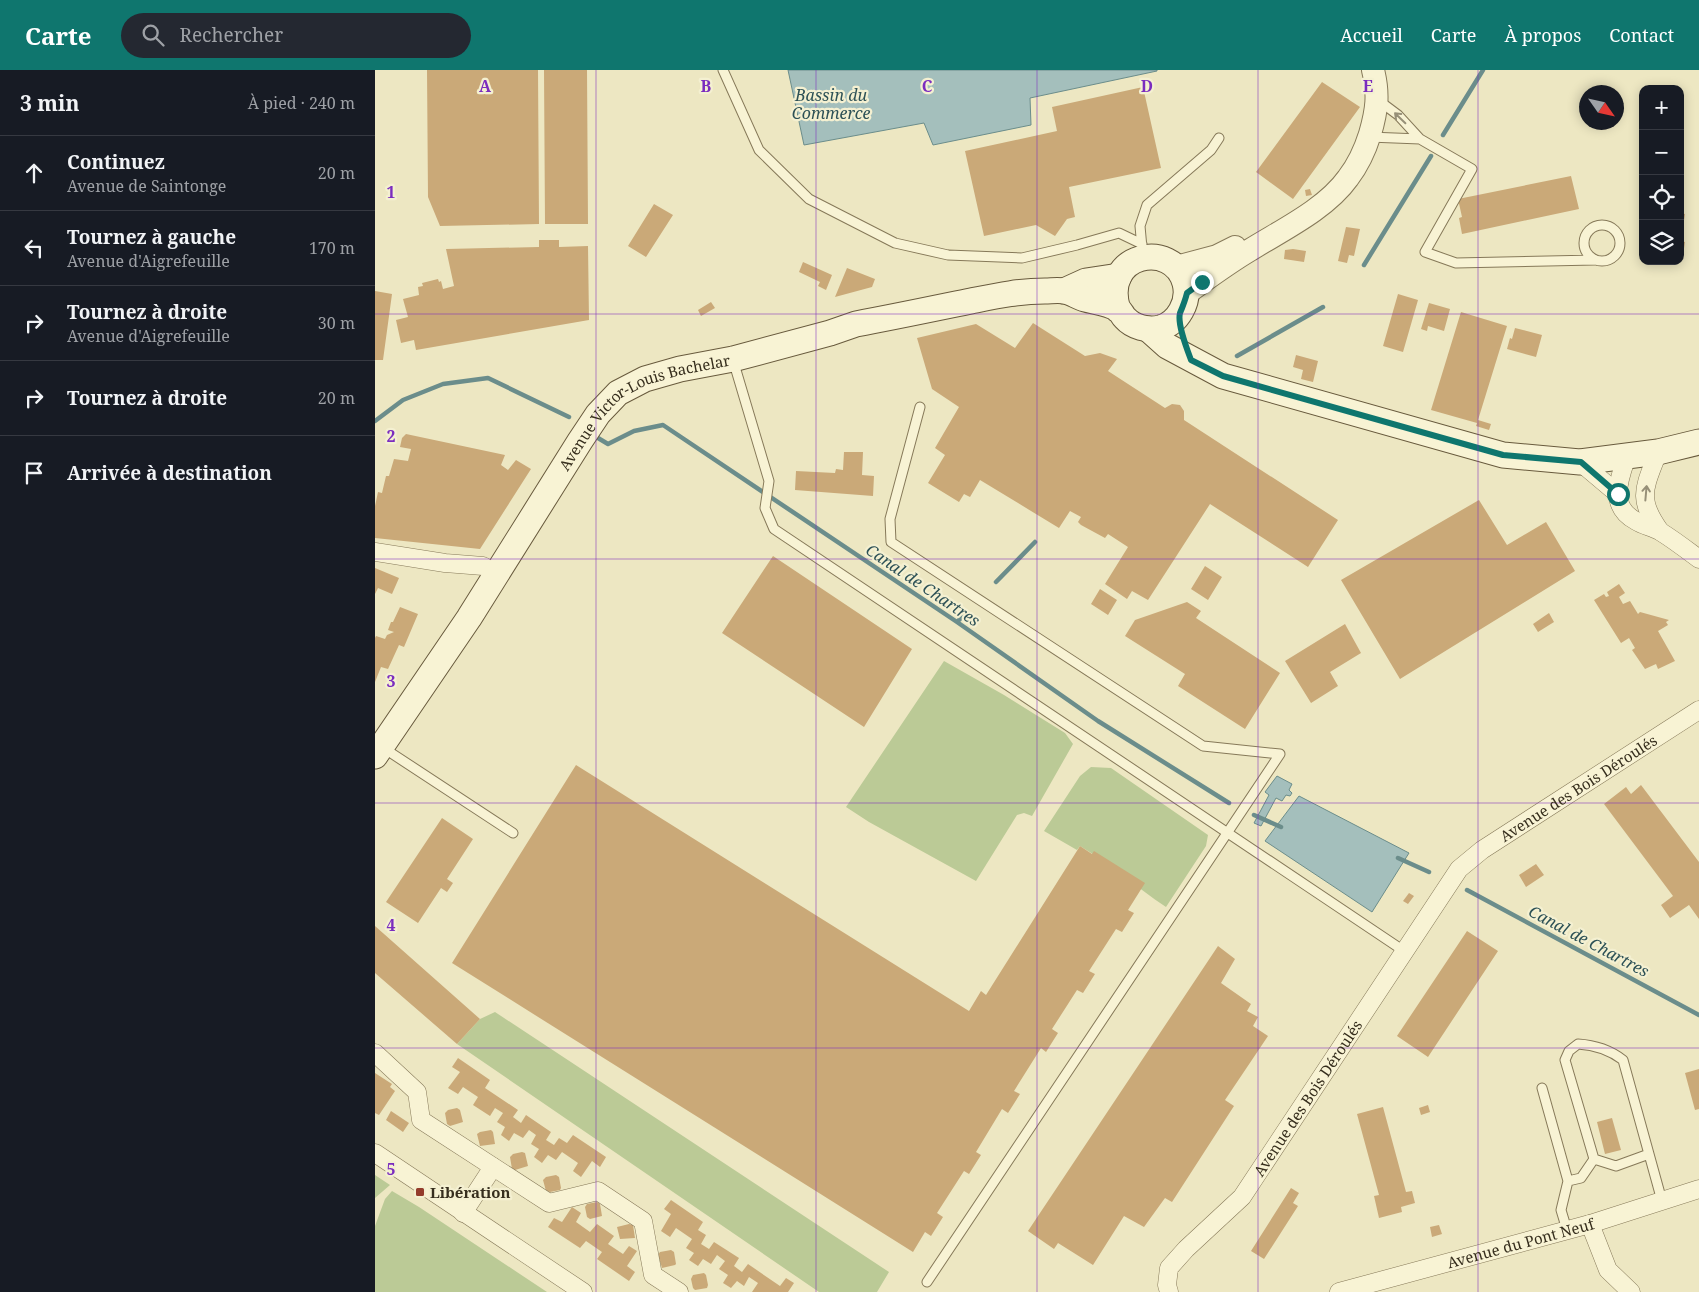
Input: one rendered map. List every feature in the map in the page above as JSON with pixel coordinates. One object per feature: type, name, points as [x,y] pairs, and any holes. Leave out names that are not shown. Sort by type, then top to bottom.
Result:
[{"type":"main road","points":[[1183,304],[1171,322],[1160,328],[1148,329],[1136,326],[1126,319],[1119,310],[1115,299],[1115,287],[1124,268],[1143,251],[1169,261],[1176,267],[1182,275],[1185,284],[1183,335],[1206,367]]},
{"type":"main road","name":"Avenue Victor-Louis Bachelar","points":[[1064,291],[1086,281],[1119,276]]},
{"type":"main road","name":"Avenue Victor-Louis Bachelar","points":[[377,749],[469,618],[580,441],[599,414],[618,393],[645,378],[680,369],[733,360],[856,324],[1021,291],[1064,291],[1086,300],[1101,302],[1119,310]]},
{"type":"main road","points":[[1148,329],[1167,346],[1206,367],[1503,455],[1581,462],[1658,452],[1699,442]]},
{"type":"street","points":[[1183,304],[1224,266],[1313,211],[1348,180],[1359,162],[1369,137],[1378,100],[1373,70]]},
{"type":"street","points":[[1176,267],[1217,256],[1313,211]]},
{"type":"street","points":[[1658,452],[1646,487],[1645,504],[1649,516],[1660,531]]},
{"type":"street","points":[[1627,456],[1620,479],[1618,494],[1621,508],[1635,521],[1660,531],[1699,559]]},
{"type":"street","points":[[1581,462],[1618,494]]},
{"type":"street","points":[[375,552],[483,566],[496,574]]},
{"type":"street","name":"Avenue des Bois Déroulés","points":[[1169,1292],[1167,1285],[1169,1268],[1186,1249],[1242,1197],[1459,869],[1482,850],[1699,710]]},
{"type":"street","points":[[375,1053],[417,1092],[421,1120],[549,1203],[599,1192],[643,1221],[653,1275],[679,1292]]},
{"type":"street","points":[[375,1153],[573,1289]]},
{"type":"street","points":[[463,1212],[493,1167]]},
{"type":"street","name":"Avenue du Pont Neuf","points":[[1339,1292],[1590,1224],[1699,1188]]},
{"type":"street","points":[[1590,1224],[1608,1270],[1631,1292]]},
{"type":"lane","points":[[723,70],[759,150],[809,199],[895,243],[948,255],[1022,258],[1119,233],[1143,251]]},
{"type":"lane","points":[[1378,100],[1398,115],[1423,140],[1472,169],[1425,252],[1456,263],[1595,260],[1601,262],[1612,259],[1619,250],[1619,239],[1613,229],[1608,226],[1596,226],[1586,234],[1584,246],[1586,252],[1595,260]]},
{"type":"lane","points":[[1369,137],[1423,140]]},
{"type":"lane","points":[[1143,251],[1140,226],[1147,205],[1211,150],[1219,138]]},
{"type":"lane","points":[[733,360],[769,481],[765,508],[774,529],[1404,951]]},
{"type":"lane","points":[[920,407],[891,518],[891,542],[1203,746],[1280,754],[927,1282]]},
{"type":"lane","points":[[377,749],[513,833]]},
{"type":"lane","points":[[1568,1181],[1581,1178],[1594,1158],[1565,1060],[1569,1051],[1578,1044],[1592,1045],[1615,1054],[1623,1060],[1662,1201]]},
{"type":"lane","points":[[1542,1088],[1568,1181],[1561,1210],[1567,1230]]},
{"type":"lane","points":[[1594,1158],[1616,1166],[1649,1154]]},
{"type":"green space","points":[[944,661],[1065,733],[1073,744],[1032,816],[1024,813],[1017,815],[976,881],[869,822],[846,807]]},
{"type":"green space","points":[[1091,767],[1111,768],[1208,835],[1206,846],[1166,907],[1080,846],[1077,850],[1044,831],[1080,776]]},
{"type":"green space","points":[[495,1012],[889,1272],[877,1292],[819,1292],[457,1044],[480,1019]]},
{"type":"green space","points":[[375,1175],[390,1185],[375,1198]]},
{"type":"green space","points":[[392,1191],[547,1292],[375,1292],[375,1226],[385,1199]]},
{"type":"water","name":"Bassin du Commerce","points":[[788,70],[1157,71],[1030,98],[1031,125],[933,145],[924,123],[804,145]]},
{"type":"water","points":[[1277,776],[1292,784],[1289,790],[1292,793],[1290,796],[1286,795],[1282,801],[1276,798],[1261,826],[1254,823],[1269,795],[1265,792]]},
{"type":"water","points":[[1299,796],[1409,853],[1372,912],[1265,841]]},
{"type":"building","points":[[427,70],[538,70],[539,224],[440,226],[428,197]]},
{"type":"building","points":[[544,70],[587,70],[588,224],[545,224]]},
{"type":"building","points":[[1322,82],[1360,107],[1293,199],[1256,172]]},
{"type":"building","points":[[1143,87],[1161,168],[1069,187],[1075,217],[1067,219],[1055,236],[1036,225],[984,236],[965,151],[1057,131],[1052,107]]},
{"type":"building","points":[[1571,176],[1579,209],[1462,234],[1459,218],[1462,217],[1458,199]]},
{"type":"building","points":[[1310,189],[1312,195],[1306,196],[1305,190]]},
{"type":"building","points":[[654,204],[673,215],[646,257],[628,246]]},
{"type":"building","points":[[1346,227],[1360,229],[1354,256],[1349,255],[1347,263],[1338,261]]},
{"type":"building","points":[[539,240],[559,240],[559,247],[588,246],[589,320],[416,350],[414,340],[401,343],[396,320],[408,317],[403,299],[419,295],[418,287],[423,286],[422,283],[438,279],[439,282],[441,281],[443,289],[454,286],[446,249],[539,247]]},
{"type":"building","points":[[1285,250],[1306,251],[1304,262],[1284,259]]},
{"type":"building","points":[[803,262],[832,275],[826,290],[818,286],[820,282],[799,272]]},
{"type":"building","points":[[847,268],[875,279],[872,287],[835,297]]},
{"type":"building","points":[[375,291],[392,294],[383,360],[375,360]]},
{"type":"building","points":[[1398,294],[1418,300],[1403,352],[1383,346]]},
{"type":"building","points":[[711,302],[715,308],[701,316],[698,310]]},
{"type":"building","points":[[1429,303],[1450,309],[1444,331],[1428,326],[1427,331],[1421,329]]},
{"type":"building","points":[[1461,312],[1507,326],[1478,420],[1491,424],[1489,430],[1476,426],[1477,423],[1431,410]]},
{"type":"building","points":[[1033,323],[1085,356],[1100,353],[1117,359],[1108,371],[1165,408],[1172,404],[1180,405],[1184,411],[1184,420],[1338,520],[1308,567],[1210,504],[1148,600],[1132,591],[1127,599],[1105,584],[1128,547],[1108,534],[1105,538],[1081,525],[1078,522],[1081,517],[1070,511],[1059,528],[980,480],[970,497],[964,494],[959,502],[928,483],[945,455],[935,448],[959,407],[932,389],[917,338],[976,324],[1015,348]]},
{"type":"building","points":[[1515,328],[1542,335],[1536,357],[1507,349]]},
{"type":"building","points":[[1296,355],[1318,361],[1313,382],[1301,379],[1303,370],[1293,367]]},
{"type":"building","points":[[406,434],[505,455],[501,465],[508,470],[516,460],[531,469],[480,549],[375,538],[375,506],[378,492],[382,493],[386,476],[389,476],[394,459],[408,461],[411,449],[400,447],[402,438]]},
{"type":"building","points":[[844,452],[863,452],[862,475],[874,476],[873,496],[795,490],[796,471],[835,473],[836,469],[843,470]]},
{"type":"building","points":[[1479,500],[1507,545],[1546,522],[1575,571],[1400,679],[1341,580]]},
{"type":"building","points":[[773,556],[912,649],[864,727],[722,633]]},
{"type":"building","points":[[1205,566],[1222,577],[1208,600],[1191,589]]},
{"type":"building","points":[[375,568],[399,578],[392,594],[378,588],[375,594]]},
{"type":"building","points":[[1619,584],[1625,593],[1619,597],[1623,604],[1630,601],[1638,614],[1640,612],[1669,620],[1666,622],[1668,625],[1658,631],[1675,661],[1658,669],[1656,664],[1645,669],[1632,650],[1635,648],[1629,638],[1621,643],[1594,600],[1604,594],[1606,597],[1609,596],[1607,592]]},
{"type":"building","points":[[1100,589],[1117,600],[1108,615],[1091,604]]},
{"type":"building","points":[[1187,602],[1201,611],[1196,618],[1280,673],[1245,729],[1178,686],[1185,674],[1125,636],[1135,620]]},
{"type":"building","points":[[400,607],[418,614],[404,647],[399,645],[388,669],[381,667],[375,682],[375,638],[376,636],[385,639],[387,635],[394,632],[388,630]]},
{"type":"building","points":[[1549,613],[1554,622],[1538,632],[1533,624]]},
{"type":"building","points":[[1345,624],[1361,653],[1330,672],[1338,686],[1311,703],[1285,661]]},
{"type":"building","points":[[576,765],[969,1011],[981,991],[986,995],[1080,846],[1092,854],[1094,851],[1145,883],[1128,910],[1134,913],[1122,932],[1116,929],[1089,971],[1095,974],[1083,993],[1077,990],[1052,1029],[1058,1033],[1046,1052],[1041,1048],[1014,1091],[1020,1094],[1008,1113],[1002,1109],[976,1152],[981,1155],[969,1174],[964,1171],[937,1213],[943,1217],[931,1236],[925,1232],[913,1252],[452,963]]},
{"type":"building","points":[[1641,785],[1699,862],[1699,919],[1689,905],[1670,918],[1661,905],[1673,896],[1604,804],[1626,787],[1631,794]]},
{"type":"building","points":[[442,818],[473,839],[447,879],[453,883],[447,892],[441,888],[418,923],[386,902]]},
{"type":"building","points":[[1536,864],[1544,875],[1526,887],[1519,875]]},
{"type":"building","points":[[1409,893],[1414,896],[1408,904],[1403,901]]},
{"type":"building","points":[[375,926],[480,1019],[457,1044],[375,973]]},
{"type":"building","points":[[1467,931],[1498,951],[1428,1057],[1397,1036]]},
{"type":"building","points":[[1218,946],[1235,959],[1221,983],[1251,1004],[1247,1011],[1258,1017],[1253,1026],[1268,1036],[1225,1100],[1234,1106],[1172,1202],[1165,1198],[1144,1227],[1124,1216],[1093,1265],[1058,1243],[1054,1249],[1028,1231]]},
{"type":"building","points":[[458,1058],[490,1080],[485,1088],[518,1110],[513,1117],[521,1123],[526,1115],[551,1132],[546,1140],[554,1145],[559,1138],[567,1143],[573,1135],[606,1157],[600,1167],[592,1161],[581,1177],[573,1171],[578,1163],[562,1152],[556,1160],[548,1155],[542,1163],[534,1157],[539,1149],[531,1144],[536,1135],[529,1130],[523,1138],[514,1133],[509,1141],[501,1135],[505,1127],[497,1122],[503,1113],[495,1108],[490,1116],[473,1105],[478,1097],[463,1087],[458,1094],[448,1088],[460,1072],[452,1067]]},
{"type":"building","points":[[1699,1069],[1699,1109],[1695,1110],[1685,1073]]},
{"type":"building","points":[[375,1073],[392,1084],[390,1087],[395,1091],[379,1115],[375,1113]]},
{"type":"building","points":[[1428,1105],[1430,1112],[1421,1115],[1419,1108]]},
{"type":"building","points":[[1383,1107],[1406,1192],[1412,1191],[1415,1203],[1401,1207],[1402,1212],[1379,1218],[1374,1196],[1379,1195],[1357,1114]]},
{"type":"building","points":[[457,1108],[460,1110],[463,1122],[450,1126],[447,1124],[445,1113],[448,1110]]},
{"type":"building","points":[[391,1111],[409,1123],[403,1132],[386,1120]]},
{"type":"building","points":[[1612,1118],[1621,1150],[1605,1154],[1597,1122]]},
{"type":"building","points":[[491,1130],[495,1144],[480,1146],[477,1134]]},
{"type":"building","points":[[525,1153],[528,1166],[515,1170],[512,1169],[510,1157],[513,1154]]},
{"type":"building","points":[[556,1175],[559,1177],[560,1190],[546,1191],[543,1180],[546,1177]]},
{"type":"building","points":[[1291,1188],[1299,1193],[1293,1203],[1298,1206],[1264,1259],[1251,1251]]},
{"type":"building","points":[[671,1200],[703,1222],[698,1230],[706,1235],[701,1244],[709,1249],[714,1242],[739,1258],[734,1266],[742,1272],[748,1264],[780,1286],[786,1278],[794,1283],[788,1292],[752,1292],[758,1283],[749,1277],[744,1286],[737,1281],[731,1288],[723,1283],[728,1275],[719,1269],[725,1261],[717,1255],[711,1264],[703,1259],[698,1266],[689,1260],[694,1253],[686,1248],[692,1239],[676,1228],[670,1237],[661,1231],[671,1214],[664,1209]]},
{"type":"building","points":[[597,1202],[600,1204],[602,1216],[590,1219],[587,1217],[585,1207],[587,1204]]},
{"type":"building","points":[[572,1207],[581,1213],[576,1222],[590,1232],[597,1224],[614,1236],[608,1244],[623,1254],[629,1246],[637,1251],[627,1266],[635,1272],[629,1281],[597,1259],[602,1252],[586,1241],[580,1248],[548,1227],[554,1218],[562,1222]]},
{"type":"building","points":[[633,1225],[635,1238],[620,1239],[617,1227]]},
{"type":"building","points":[[1439,1225],[1442,1234],[1432,1237],[1430,1227]]},
{"type":"building","points":[[671,1250],[674,1252],[676,1264],[662,1268],[658,1255],[660,1252]]},
{"type":"building","points":[[704,1273],[708,1285],[707,1288],[695,1290],[691,1279],[693,1275]]},
{"type":"waterway","points":[[1443,135],[1483,70]]},
{"type":"waterway","points":[[1364,265],[1431,156]]},
{"type":"waterway","points":[[1237,356],[1323,307]]},
{"type":"waterway","name":"Canal de Chartres","points":[[375,421],[403,400],[443,384],[488,378],[569,417]]},
{"type":"waterway","name":"Canal de Chartres","points":[[598,438],[608,444],[634,431],[663,425],[957,622],[1098,721],[1229,803]]},
{"type":"waterway","points":[[996,582],[1035,542]]},
{"type":"waterway","points":[[957,622],[965,614]]},
{"type":"waterway","name":"Canal de Chartres","points":[[1254,815],[1281,827]]},
{"type":"waterway","name":"Canal de Chartres","points":[[1398,858],[1429,872]]},
{"type":"waterway","name":"Canal de Chartres","points":[[1467,890],[1699,1015]]},
{"type":"place","name":"Libération","points":[[420,1192]]},
{"type":"route","points":[[1202,282],[1187,293],[1185,304],[1179,314],[1191,360],[1202,366],[1223,376],[1503,455],[1581,462],[1618,494]]}]
